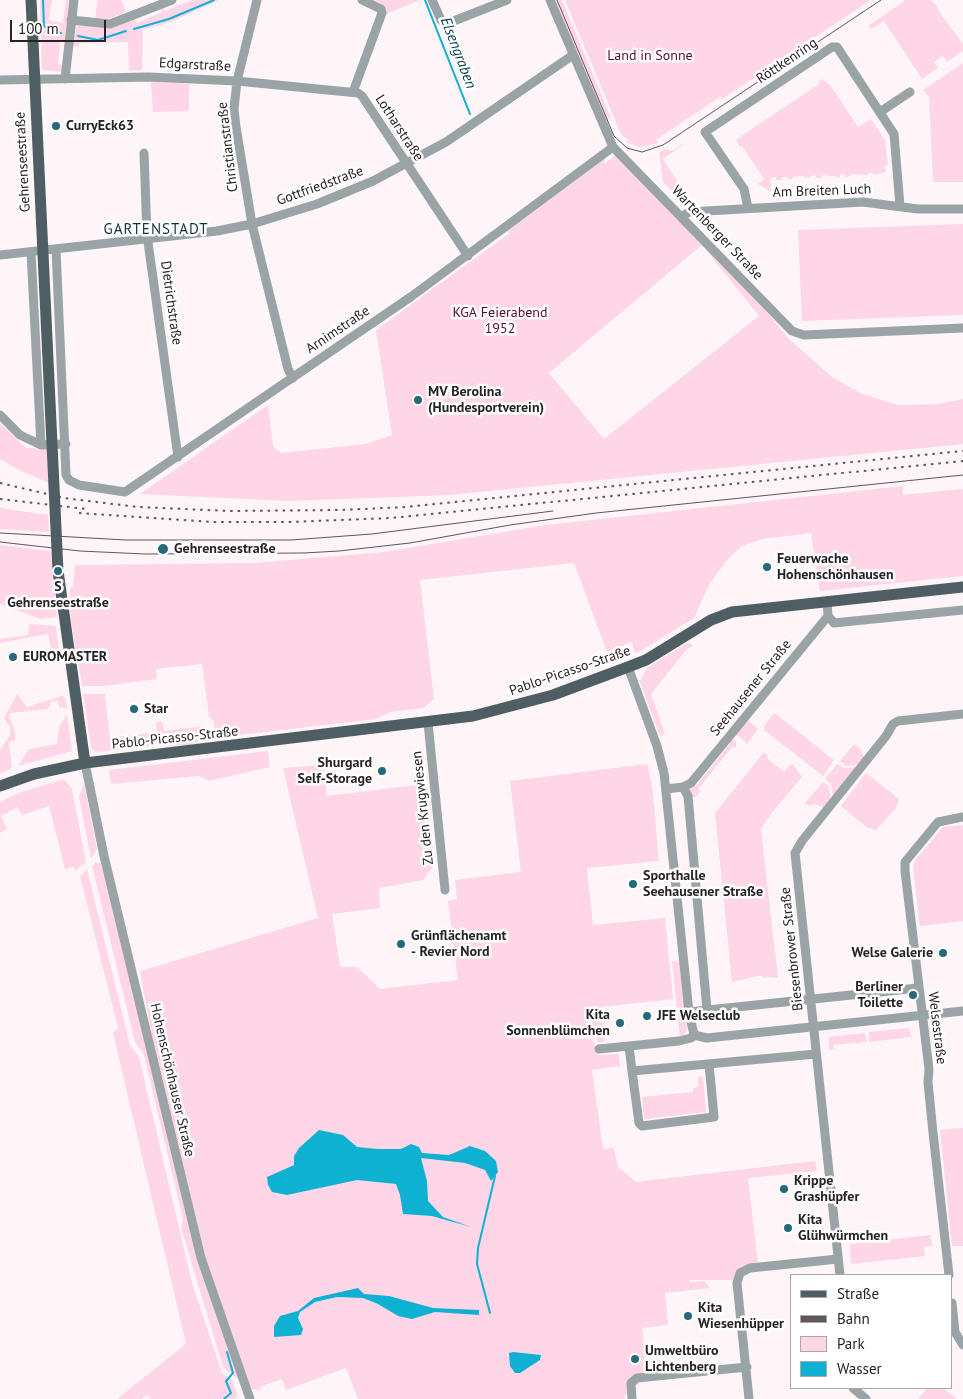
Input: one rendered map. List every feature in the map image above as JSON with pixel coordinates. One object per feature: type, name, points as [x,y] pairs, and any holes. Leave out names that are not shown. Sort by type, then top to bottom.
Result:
[{"type":"main road","name":"Gehrenseestraße","points":[[31,0],[37,252],[52,442],[57,552],[68,655],[85,763]]},
{"type":"main road","name":"Pablo-Picasso-Straße","points":[[0,786],[34,774],[85,763],[428,723],[473,716],[536,701],[628,668],[646,660],[711,620],[727,614],[754,608],[963,587]]},
{"type":"street","points":[[65,79],[74,0]]},
{"type":"street","points":[[72,20],[110,24],[172,0]]},
{"type":"street","name":"Christianstraße","points":[[257,0],[237,81],[234,109],[252,224],[288,369],[293,378]]},
{"type":"street","name":"Lotharstraße","points":[[362,0],[381,9],[382,13],[353,92],[362,96],[468,256]]},
{"type":"street","points":[[432,0],[441,20],[446,24],[507,0]]},
{"type":"street","name":"Wartenberger Straße","points":[[550,0],[613,147],[683,216],[792,331],[799,334],[963,328]]},
{"type":"street","name":"Röttkenring","points":[[748,208],[744,189],[705,132],[832,47],[837,47],[894,134],[900,206]]},
{"type":"street","name":"Gottfriedstraße","points":[[0,255],[199,234],[252,224],[347,193],[407,164],[472,125],[573,55]]},
{"type":"street","name":"Edgarstraße","points":[[0,80],[139,76],[237,81],[353,92]]},
{"type":"street","points":[[880,112],[910,92]]},
{"type":"street","name":"Arnimstraße","points":[[66,444],[66,475],[69,480],[79,485],[125,492],[468,256],[613,147]]},
{"type":"street","name":"Dietrichstraße","points":[[144,153],[148,240],[178,456]]},
{"type":"street","name":"Am Breiten Luch","points":[[683,216],[689,212],[863,202],[918,209],[963,209]]},
{"type":"street","points":[[0,416],[20,435],[41,446],[66,444],[56,249]]},
{"type":"street","name":"Gehrenseestraße","points":[[37,252],[41,446]]},
{"type":"street","points":[[827,601],[828,616],[834,623],[963,610]]},
{"type":"street","name":"Seehausener Straße","points":[[683,787],[691,783],[828,616]]},
{"type":"street","points":[[628,668],[661,759],[666,789],[690,1028],[694,1035],[704,1039],[963,1011]]},
{"type":"street","name":"Biesenbrower Straße","points":[[840,1274],[795,853],[886,736],[893,724],[898,721],[963,714]]},
{"type":"street","name":"Zu den Krugwiesen","points":[[428,723],[445,890]]},
{"type":"street","name":"Hohenschönhauser Straße","points":[[85,763],[101,842],[203,1266],[250,1399]]},
{"type":"street","points":[[666,789],[683,787],[688,796],[707,1010]]},
{"type":"street","name":"Welsestraße","points":[[949,1274],[928,1082],[929,1069],[904,870],[906,862],[938,822],[963,817]]},
{"type":"street","points":[[689,1012],[918,988]]},
{"type":"street","points":[[599,1049],[678,1041],[691,1038],[694,1035]]},
{"type":"street","points":[[629,1046],[639,1123],[642,1126],[714,1117],[709,1064]]},
{"type":"street","points":[[632,1071],[816,1054]]},
{"type":"street","points":[[749,1399],[737,1283],[740,1273],[750,1268],[838,1259]]},
{"type":"street","points":[[953,1313],[955,1332],[963,1345]]},
{"type":"street","points":[[632,1399],[631,1386],[637,1378],[746,1367]]},
{"type":"street","points":[[854,1389],[866,1399]]},
{"type":"green space","points":[[40,0],[52,0],[49,20],[63,23],[66,0],[71,0],[65,41],[60,41],[58,64],[63,65],[62,72],[42,70]]},
{"type":"green space","points":[[98,0],[121,0],[126,12],[108,19],[95,18]]},
{"type":"green space","points":[[192,0],[220,0],[168,23],[143,29],[142,70],[129,71],[128,42],[79,43],[79,47],[73,46],[76,27],[79,25],[135,19],[137,23],[162,12],[160,8],[163,7],[165,11]]},
{"type":"green space","points":[[373,0],[420,0],[386,14],[383,5]]},
{"type":"green space","points":[[554,0],[562,0],[611,118],[605,121]]},
{"type":"green space","name":"Land in Sonne","points":[[565,0],[871,0],[722,99],[720,97],[657,139],[658,143],[639,147],[626,142],[628,140],[621,134]]},
{"type":"green space","points":[[906,0],[931,0],[963,44],[963,51],[947,62],[943,56],[934,62],[938,68],[922,79],[884,21],[871,29],[868,26]]},
{"type":"green space","points":[[963,63],[963,182],[933,182],[929,97],[923,90]]},
{"type":"green space","points":[[822,79],[830,85],[858,127],[871,119],[885,140],[888,165],[885,165],[886,172],[874,175],[873,173],[868,173],[868,175],[851,174],[851,176],[845,177],[845,174],[840,174],[840,177],[822,175],[822,178],[816,178],[816,175],[805,178],[804,176],[793,177],[793,179],[782,177],[782,180],[776,180],[776,177],[771,178],[771,192],[758,184],[764,179],[742,146],[740,147],[737,139],[819,84],[818,82]]},
{"type":"green space","points":[[151,81],[189,84],[189,111],[153,112]]},
{"type":"green space","points":[[684,144],[663,159],[690,201],[698,202],[697,205],[686,205],[663,182],[659,153],[665,149],[673,151]]},
{"type":"green space","name":"KGA Feierabend 1952","points":[[616,155],[762,306],[789,339],[832,377],[860,393],[898,405],[938,404],[963,399],[963,444],[449,495],[291,501],[140,494],[268,405],[273,446],[281,453],[366,444],[392,435],[376,330],[510,233],[505,231],[605,157],[604,164]],"holes":[[[702,245],[759,316],[604,439],[549,373]]]},
{"type":"green space","points":[[963,224],[963,315],[802,321],[798,230]]},
{"type":"green space","points":[[0,423],[26,448],[47,449],[49,483],[17,469],[0,459]]},
{"type":"green space","points":[[903,486],[903,495],[963,489],[963,576],[820,591],[811,533],[762,539],[742,546],[728,559],[710,583],[694,618],[637,653],[634,652],[632,642],[607,652],[574,563],[420,580],[434,699],[424,708],[390,712],[376,719],[231,736],[215,736],[214,721],[209,717],[202,664],[156,669],[157,679],[104,686],[82,686],[71,621],[70,588],[73,587],[75,565],[255,563],[384,552],[546,525]]},
{"type":"green space","points":[[0,508],[48,515],[49,532],[0,529]]},
{"type":"green space","points":[[0,545],[51,551],[57,617],[40,619],[0,604]]},
{"type":"green space","points":[[29,624],[56,626],[60,659],[53,661],[48,634],[0,643],[0,639],[28,635]]},
{"type":"green space","points":[[689,642],[693,646],[687,649],[651,694],[665,734],[660,736],[640,681],[647,668]]},
{"type":"green space","points":[[17,694],[27,707],[62,696],[65,698],[67,709],[59,707],[58,701],[51,702],[48,709],[11,713],[9,716],[15,731],[15,740],[9,742],[12,768],[0,774],[0,750],[10,735],[10,727],[4,718]]},
{"type":"green space","points":[[83,694],[105,694],[110,738],[149,733],[151,746],[96,752],[91,747]]},
{"type":"green space","points":[[67,714],[72,751],[18,766],[29,749],[57,744],[59,727]]},
{"type":"green space","points":[[773,714],[776,714],[834,760],[823,776],[764,730],[764,726]]},
{"type":"green space","points":[[746,719],[758,729],[746,745],[746,742],[735,734]]},
{"type":"green space","points":[[156,722],[162,722],[164,731],[205,726],[207,737],[189,745],[158,746]]},
{"type":"green space","points":[[730,739],[736,741],[736,748],[733,746],[698,789],[701,791],[696,797],[691,797],[689,789],[692,791],[690,788],[693,785],[695,787],[730,744],[728,742]]},
{"type":"green space","points":[[854,744],[860,748],[865,760],[861,765],[846,766],[840,761]]},
{"type":"green space","points":[[268,751],[270,767],[209,781],[199,776],[111,784],[109,770]]},
{"type":"green space","points":[[764,752],[768,756],[767,758],[784,772],[792,763],[802,777],[761,829],[778,978],[762,977],[762,975],[732,982],[715,813]]},
{"type":"green space","points":[[647,764],[652,785],[659,861],[587,868],[593,925],[665,918],[673,999],[601,1007],[605,1042],[598,1042],[594,1035],[568,1035],[571,1039],[592,1039],[599,1055],[619,1054],[620,1066],[592,1070],[603,1149],[614,1148],[618,1167],[636,1182],[815,1161],[817,1171],[748,1178],[758,1264],[734,1280],[689,1280],[689,1282],[704,1281],[710,1288],[665,1293],[668,1325],[642,1328],[647,1374],[638,1375],[629,1395],[625,1395],[625,1399],[358,1399],[346,1368],[286,1390],[282,1379],[260,1387],[261,1390],[251,1389],[213,1288],[195,1221],[156,1059],[140,971],[318,918],[283,768],[323,765],[327,796],[425,784],[435,864],[423,880],[379,888],[380,908],[332,914],[340,967],[357,967],[380,989],[458,980],[448,901],[457,899],[455,880],[521,872],[510,781]]},
{"type":"green space","points":[[837,764],[844,768],[859,767],[833,798],[831,784],[825,779]]},
{"type":"green space","points":[[866,773],[899,799],[896,808],[876,830],[868,828],[841,806]]},
{"type":"green space","points":[[64,779],[72,789],[86,862],[75,871],[74,867],[65,869],[49,806],[22,815],[17,807],[1,816],[7,829],[0,833],[0,802],[18,793]]},
{"type":"green space","points":[[823,782],[829,786],[831,802],[823,807],[814,804],[809,806],[805,803]]},
{"type":"green space","points":[[84,783],[97,849],[91,859],[79,797]]},
{"type":"green space","points":[[963,825],[963,921],[920,926],[913,868],[915,860],[943,827]]},
{"type":"green space","points":[[96,862],[101,864],[108,886],[197,1260],[239,1380],[223,1367],[181,1228],[183,1219],[144,1055],[135,1042],[92,866]]},
{"type":"green space","points":[[87,869],[130,1045],[139,1057],[192,1283],[222,1373],[233,1381],[238,1396],[235,1399],[150,1399],[148,1395],[141,1399],[117,1399],[186,1344],[113,1033],[118,1028],[80,876]]},
{"type":"green space","points":[[672,961],[681,962],[687,1029],[680,1038]]},
{"type":"green space","points":[[909,1028],[912,1041],[910,1037],[869,1042],[869,1032]]},
{"type":"green space","points":[[865,1033],[867,1042],[833,1045],[834,1049],[829,1050],[829,1037]]},
{"type":"green space","points":[[703,1076],[706,1112],[644,1119],[642,1097],[693,1092],[693,1088],[698,1087],[698,1077]]},
{"type":"green space","points":[[963,1128],[963,1246],[952,1246],[940,1130]]},
{"type":"green space","points":[[930,1235],[933,1246],[924,1247],[925,1256],[851,1264],[850,1244]]},
{"type":"green space","points":[[926,1389],[944,1389],[957,1399],[918,1399]]},
{"type":"water","points":[[319,1130],[343,1135],[357,1147],[401,1149],[411,1144],[419,1147],[422,1153],[449,1155],[470,1146],[485,1151],[496,1161],[498,1172],[491,1181],[485,1170],[465,1163],[421,1158],[427,1181],[428,1201],[443,1217],[471,1227],[432,1216],[403,1214],[396,1184],[357,1180],[287,1195],[272,1192],[268,1185],[267,1177],[294,1165],[294,1156],[299,1148]]},
{"type":"water","points":[[358,1288],[364,1294],[389,1296],[433,1308],[479,1310],[479,1315],[435,1312],[412,1319],[398,1316],[378,1304],[363,1298],[337,1297],[315,1302],[300,1312],[298,1318],[303,1329],[301,1335],[274,1337],[274,1326],[280,1316],[298,1311],[314,1298]]},
{"type":"water","points":[[509,1353],[541,1355],[540,1360],[520,1373],[515,1373],[510,1366]]},
{"type":"waterway","name":"Elsengraben","points":[[43,0],[44,26],[52,31],[61,33]]},
{"type":"waterway","name":"Elsengraben","points":[[134,29],[169,19],[214,0]]},
{"type":"waterway","name":"Elsengraben","points":[[425,0],[470,114]]},
{"type":"waterway","name":"Elsengraben","points":[[78,36],[98,40],[126,31]]},
{"type":"waterway","points":[[490,1313],[477,1264],[478,1248],[495,1176]]},
{"type":"waterway","points":[[224,1399],[231,1393],[226,1381],[233,1373],[227,1352]]},
{"type":"tram line","points":[[557,0],[614,136],[627,148],[642,152],[663,145],[881,0]]},
{"type":"tram line","points":[[0,542],[80,551],[145,554],[339,551],[410,543],[510,525],[596,513],[963,475]]},
{"type":"tram line","points":[[0,533],[126,540],[291,540],[372,534],[553,511]]},
{"type":"railway","points":[[0,483],[64,498],[138,507],[230,511],[341,510],[406,507],[963,451]]},
{"type":"railway","points":[[79,513],[214,522],[290,522],[391,518],[963,461]]},
{"type":"railway","points":[[0,499],[86,509]]},
{"type":"place","name":"CurryEck63","points":[[56,126]]},
{"type":"place","name":"MV Berolina (Hundesportverein)","points":[[418,400]]},
{"type":"place","name":"Gehrenseestraße","points":[[163,549]]},
{"type":"place","name":"Feuerwache Hohenschönhausen","points":[[767,567]]},
{"type":"place","name":"S Gehrenseestraße","points":[[58,571]]},
{"type":"place","name":"EUROMASTER","points":[[13,657]]},
{"type":"place","name":"Star","points":[[134,709]]},
{"type":"place","name":"Shurgard Self-Storage","points":[[382,771]]},
{"type":"place","name":"Sporthalle Seehausener Straße","points":[[633,884]]},
{"type":"place","name":"Grünflächenamt - Revier Nord","points":[[401,944]]},
{"type":"place","name":"Welse Galerie","points":[[943,953]]},
{"type":"place","name":"Berliner Toilette","points":[[913,995]]},
{"type":"place","name":"JFE Welseclub","points":[[647,1016]]},
{"type":"place","name":"Kita Sonnenblümchen","points":[[620,1023]]},
{"type":"place","name":"Krippe Grashüpfer","points":[[784,1189]]},
{"type":"place","name":"Kita Glühwürmchen","points":[[788,1228]]},
{"type":"place","name":"Kita Wiesenhüpper","points":[[688,1316]]},
{"type":"place","name":"Umweltbüro Lichtenberg","points":[[635,1359]]},
{"type":"district","name":"GARTENSTADT","points":[[156,230]]}]
